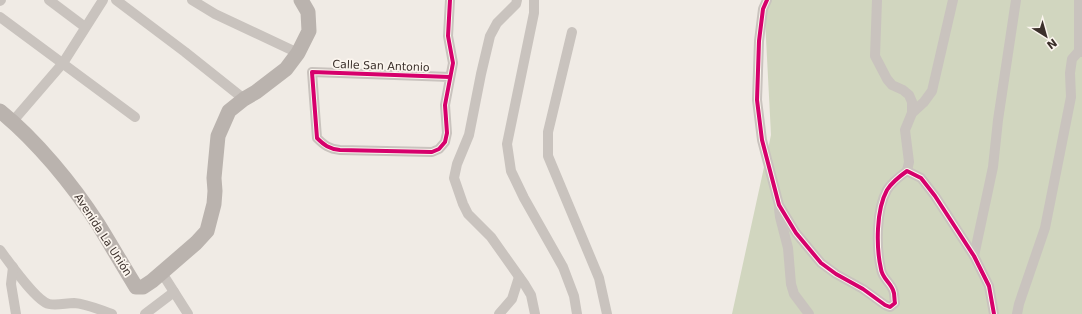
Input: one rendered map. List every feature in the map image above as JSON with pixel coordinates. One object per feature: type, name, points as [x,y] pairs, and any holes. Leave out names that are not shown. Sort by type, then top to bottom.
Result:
[{"type":"main road","name":"Avenida La Unión","points":[[0,111],[13,121],[59,170],[97,223],[120,263],[136,286],[143,287],[162,273],[196,243],[207,231],[214,204],[214,178],[218,136],[229,111],[244,98],[256,92],[286,69],[298,53],[309,31],[308,12],[301,0]]},
{"type":"street","points":[[49,0],[85,27]]},
{"type":"street","points":[[13,121],[63,64],[103,0]]},
{"type":"street","points":[[116,0],[244,98]]},
{"type":"street","points":[[192,0],[215,14],[298,53]]},
{"type":"street","points":[[450,0],[448,36],[453,63],[450,77]]},
{"type":"street","points":[[517,0],[516,4],[497,23],[490,36],[469,135],[457,164],[454,178],[468,214],[490,237],[519,277],[531,295],[535,314]]},
{"type":"street","points":[[534,0],[534,13],[507,144],[511,172],[563,267],[574,296],[577,314]]},
{"type":"street","points":[[767,0],[763,9],[759,42],[758,100],[762,140],[779,205],[780,217],[788,248],[791,284],[794,294],[809,314]]},
{"type":"street","points":[[779,205],[796,233],[821,263],[836,274],[863,289],[892,310],[895,303],[893,289],[883,276],[878,248],[880,210],[887,190],[898,176],[907,171],[909,162],[905,130],[912,113],[912,102],[909,95],[903,90],[892,85],[887,79],[875,56],[877,0]]},
{"type":"street","points":[[912,113],[924,102],[932,91],[952,0]]},
{"type":"street","points":[[974,256],[993,167],[997,128],[1016,0]]},
{"type":"street","points":[[1017,314],[1045,228],[1071,97],[1070,73],[1072,59],[1081,52],[1079,0]]},
{"type":"street","points":[[0,17],[135,117]]},
{"type":"street","points":[[572,32],[548,132],[548,156],[599,278],[607,314]]},
{"type":"street","name":"Calle San Antonio","points":[[312,72],[450,77],[445,105],[447,133],[445,142],[439,149],[432,152],[340,150],[331,149],[317,138],[312,72]]},
{"type":"street","points":[[907,171],[921,178],[935,196],[974,256],[989,286],[994,314]]},
{"type":"street","points":[[0,250],[43,301],[50,305],[72,303],[82,304],[112,314]]},
{"type":"street","points":[[13,267],[11,284],[16,314]]},
{"type":"street","points":[[162,273],[188,314]]},
{"type":"street","points":[[499,314],[512,299],[519,277]]},
{"type":"street","points":[[145,314],[174,292]]},
{"type":"green space","points":[[764,0],[1082,0],[1082,314],[732,314],[771,135]]},
{"type":"cycle path","points":[[450,0],[448,36],[453,63],[445,105],[447,133],[445,142],[439,149],[432,152],[340,150],[327,146],[317,138],[312,72],[450,77]]},
{"type":"cycle path","points":[[767,0],[763,9],[759,41],[757,100],[762,140],[779,205],[796,233],[821,263],[836,274],[863,289],[890,307],[895,303],[894,292],[883,275],[879,260],[879,218],[883,198],[887,190],[907,171],[921,178],[935,196],[974,256],[989,286],[994,314]]}]
